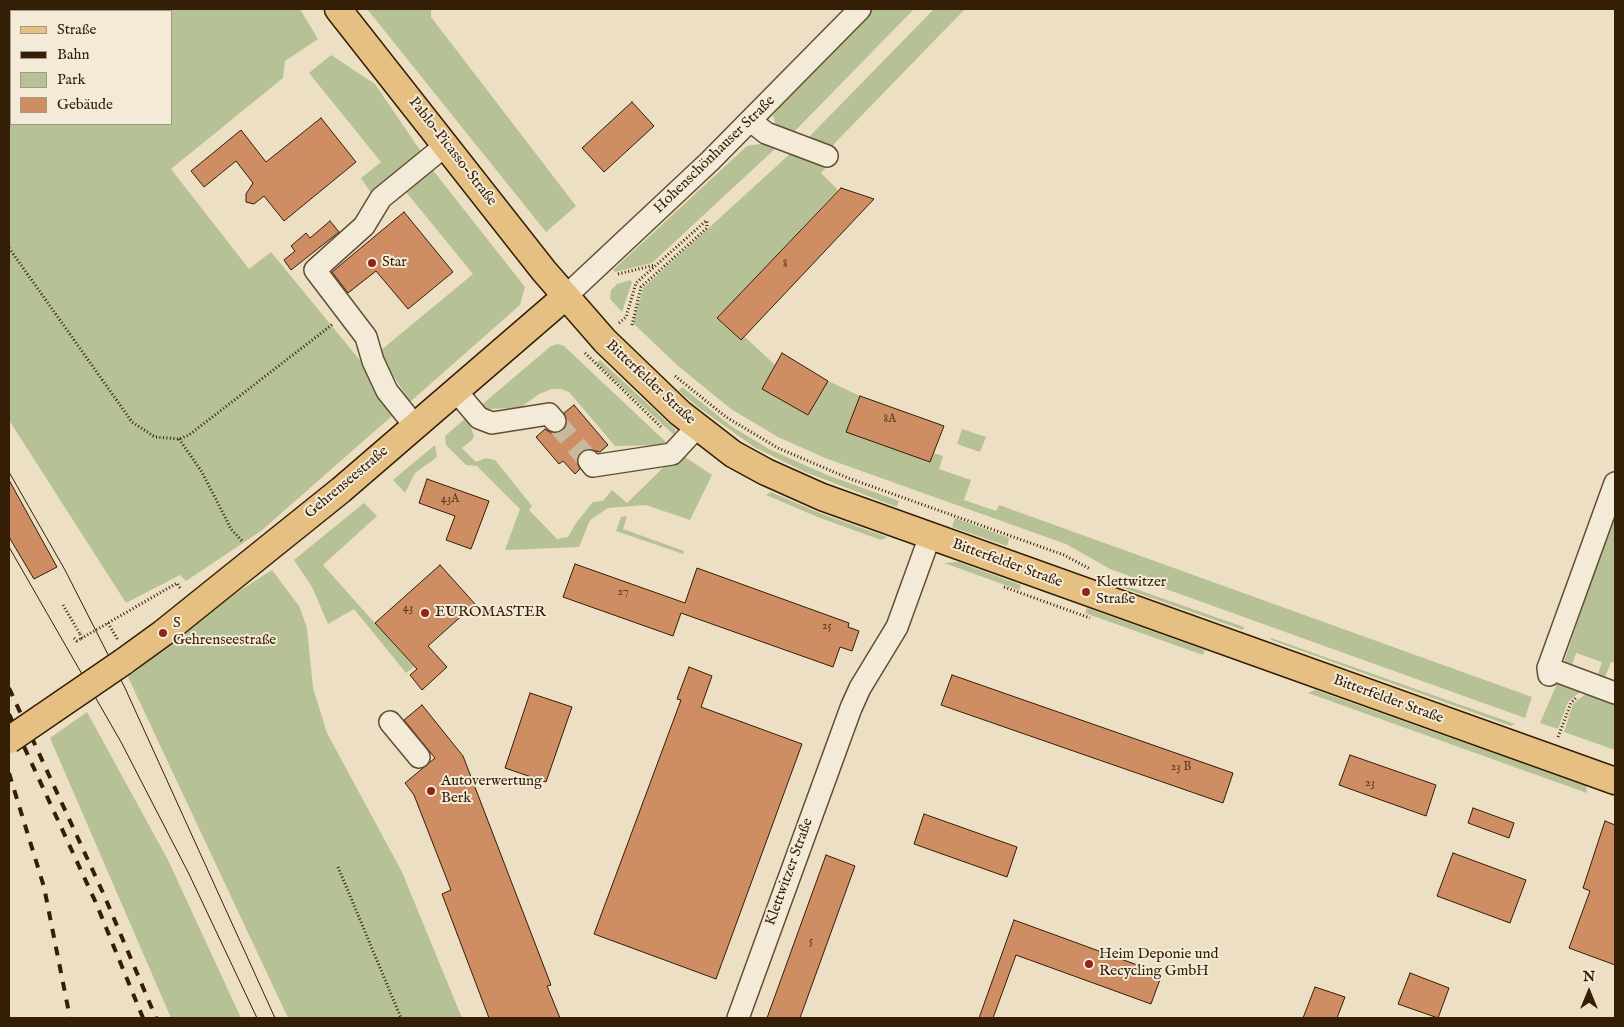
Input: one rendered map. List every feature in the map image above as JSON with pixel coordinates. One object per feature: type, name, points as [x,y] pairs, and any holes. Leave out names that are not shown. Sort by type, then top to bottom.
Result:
[{"type":"main road","name":"Pablo-Picasso-Straße","points":[[338,9],[566,296]]},
{"type":"main road","name":"Gehrenseestraße","points":[[9,740],[120,650],[163,633],[341,490],[566,296]]},
{"type":"main road","name":"Bitterfelder Straße","points":[[566,296],[605,341],[662,398],[733,454],[787,482],[930,536],[1615,781]]},
{"type":"street","name":"Hohenschönhauser Straße","points":[[566,296],[751,121],[860,9]]},
{"type":"street","points":[[751,121],[766,133],[827,156]]},
{"type":"street","points":[[415,426],[387,391],[373,362],[366,337],[315,270],[364,226],[382,198],[446,145]]},
{"type":"street","points":[[456,392],[479,418],[492,423],[549,414],[555,421]]},
{"type":"street","points":[[589,461],[593,466],[672,454],[697,427]]},
{"type":"street","points":[[1615,482],[1548,672],[1615,693]]},
{"type":"street","name":"Klettwitzer Straße","points":[[738,1018],[851,708],[860,688],[896,627],[930,536]]},
{"type":"street","points":[[390,722],[420,757]]},
{"type":"path","points":[[625,329],[619,323],[626,317],[636,283],[707,220],[707,228],[641,287],[632,324]]},
{"type":"path","points":[[9,248],[132,422],[155,437],[179,439],[189,435],[348,313]]},
{"type":"path","points":[[613,275],[656,264]]},
{"type":"path","points":[[669,372],[726,417],[767,443],[823,468],[1064,555],[1093,570]]},
{"type":"path","points":[[179,439],[202,472],[231,529],[248,547]]},
{"type":"path","points":[[1013,543],[1017,531]]},
{"type":"path","points":[[74,638],[77,641],[81,636],[108,623],[177,583],[180,588]]},
{"type":"path","points":[[63,605],[81,636]]},
{"type":"path","points":[[108,623],[120,650]]},
{"type":"path","points":[[1558,737],[1568,710]]},
{"type":"path","points":[[338,867],[401,1018]]},
{"type":"green space","points":[[9,9],[300,9],[318,39],[285,61],[283,78],[171,169],[249,269],[271,252],[363,364],[393,415],[261,531],[186,581],[180,575],[126,603],[9,420]]},
{"type":"green space","points":[[367,9],[431,9],[431,17],[576,206],[546,232]]},
{"type":"green space","points":[[872,9],[914,9],[792,134],[777,130],[773,115],[815,67]]},
{"type":"green space","points":[[934,9],[965,9],[831,147],[806,140]]},
{"type":"green space","points":[[331,55],[375,84],[422,153],[371,193],[361,178],[381,162],[309,73]]},
{"type":"green space","points":[[766,143],[777,147],[652,263],[615,272],[613,270],[747,146]]},
{"type":"green space","points":[[792,152],[827,166],[821,173],[838,190],[717,318],[740,340],[744,336],[775,365],[762,389],[808,415],[828,381],[860,396],[847,432],[930,462],[934,453],[943,456],[939,469],[971,480],[964,500],[996,511],[999,505],[1532,697],[1525,718],[1110,569],[1066,544],[825,458],[778,437],[731,409],[677,365],[633,323],[643,288]]},
{"type":"green space","points":[[432,169],[525,287],[520,305],[410,402],[380,351],[473,274],[406,192],[409,187]]},
{"type":"green space","points":[[630,280],[632,282],[622,312],[610,299],[611,290],[617,284]]},
{"type":"green space","points":[[558,344],[564,346],[669,445],[615,446],[569,392],[561,389],[552,389],[539,394],[520,408],[481,409],[479,407],[551,346]]},
{"type":"green space","points":[[600,360],[676,430],[674,435],[596,363]]},
{"type":"green space","points":[[682,387],[731,426],[769,449],[827,475],[899,501],[897,507],[805,472],[754,447],[698,407],[679,391]]},
{"type":"green space","points":[[467,417],[474,436],[462,448],[476,462],[486,458],[495,460],[532,506],[529,510],[557,539],[568,537],[576,523],[593,502],[603,501],[612,490],[627,503],[669,462],[682,455],[712,475],[690,520],[646,505],[608,508],[590,520],[579,547],[505,550],[520,509],[477,466],[466,465],[446,445],[445,436]]},
{"type":"green space","points":[[962,429],[986,437],[980,452],[957,444]]},
{"type":"green space","points":[[435,445],[437,457],[415,473],[405,493],[393,480]]},
{"type":"green space","points":[[771,492],[817,512],[887,537],[881,540],[820,518],[766,495]]},
{"type":"green space","points":[[364,503],[377,516],[323,565],[414,667],[406,673],[354,609],[328,624],[312,587],[294,560]]},
{"type":"green space","points":[[1615,511],[1615,663],[1611,662],[1605,677],[1598,674],[1602,662],[1576,653],[1572,665],[1564,662]]},
{"type":"green space","points":[[627,516],[623,529],[684,551],[683,554],[616,531],[621,517]]},
{"type":"green space","points":[[955,518],[1009,538],[1007,546],[952,527]]},
{"type":"green space","points":[[958,562],[1021,585],[1019,590],[944,563]]},
{"type":"green space","points":[[272,570],[299,606],[307,628],[313,688],[327,733],[402,872],[462,1018],[288,1018],[128,677],[236,593]]},
{"type":"green space","points":[[1107,579],[1244,628],[1243,630],[1106,582]]},
{"type":"green space","points":[[1087,608],[1205,650],[1203,655],[1085,613]]},
{"type":"green space","points":[[1271,638],[1515,724],[1511,726],[1271,640]]},
{"type":"green space","points":[[1559,679],[1585,688],[1568,702],[1558,729],[1540,723]]},
{"type":"green space","points":[[1315,690],[1586,786],[1587,793],[1308,693]]},
{"type":"green space","points":[[1591,690],[1615,698],[1615,750],[1564,732],[1573,704]]},
{"type":"green space","points":[[87,712],[168,860],[241,1018],[171,1018],[50,738]]},
{"type":"building","points":[[632,102],[654,126],[604,172],[582,148]]},
{"type":"building","points":[[321,118],[356,162],[284,221],[264,196],[254,204],[246,202],[246,194],[253,183],[236,161],[204,187],[191,171],[241,130],[266,162]]},
{"type":"building","points":[[841,188],[874,199],[741,340],[717,318]]},
{"type":"building","points":[[404,212],[453,272],[408,309],[376,271],[348,293],[332,272]]},
{"type":"building","points":[[330,221],[339,232],[291,270],[284,260],[295,251],[291,246],[306,233],[310,238]]},
{"type":"building","points":[[782,353],[828,381],[808,415],[762,389]]},
{"type":"building","points":[[860,396],[944,426],[930,462],[846,432]]},
{"type":"building","points":[[574,405],[608,445],[600,452],[588,449],[581,452],[577,462],[580,469],[575,474],[563,461],[559,464],[536,437],[545,429],[551,433],[563,431],[567,425],[564,413]]},
{"type":"building","points":[[427,479],[489,501],[471,549],[446,540],[455,516],[419,503]]},
{"type":"building","points":[[9,480],[57,567],[34,579],[9,537]]},
{"type":"building","points":[[575,564],[685,603],[697,568],[849,623],[848,627],[859,631],[852,651],[840,647],[833,667],[681,613],[673,636],[563,597]]},
{"type":"building","name":"EUROMASTER","points":[[440,565],[475,604],[428,646],[447,667],[422,690],[410,675],[417,669],[375,623]]},
{"type":"building","points":[[689,667],[712,676],[701,707],[802,744],[716,979],[594,934],[681,700],[677,699]]},
{"type":"building","points":[[952,675],[1233,773],[1223,803],[941,705]]},
{"type":"building","points":[[530,693],[572,707],[546,782],[505,768]]},
{"type":"building","points":[[422,705],[463,756],[551,985],[547,986],[560,1018],[489,1018],[442,894],[451,890],[414,795],[405,783],[435,758],[404,720]]},
{"type":"building","points":[[1350,755],[1436,785],[1426,816],[1339,785]]},
{"type":"building","points":[[1473,808],[1514,823],[1509,838],[1468,823]]},
{"type":"building","points":[[924,814],[1017,847],[1007,877],[914,844]]},
{"type":"building","points":[[1605,821],[1615,825],[1615,965],[1569,948],[1590,891],[1583,888]]},
{"type":"building","points":[[1453,853],[1526,880],[1510,923],[1437,896]]},
{"type":"building","points":[[826,855],[855,866],[800,1018],[767,1018]]},
{"type":"building","name":"Heim Deponie und Recycling GmbH","points":[[1014,920],[1162,974],[1151,1004],[1016,955],[993,1018],[979,1018]]},
{"type":"building","points":[[1410,973],[1449,988],[1438,1018],[1398,1004]]},
{"type":"building","points":[[1315,987],[1345,997],[1337,1018],[1303,1018]]},
{"type":"tunnel","points":[[555,421],[589,461]]},
{"type":"tram line","points":[[9,472],[65,570],[125,688],[275,1018]]},
{"type":"tram line","points":[[9,547],[121,742],[189,874],[257,1018]]},
{"type":"railway","points":[[9,688],[104,895],[156,1018]]},
{"type":"railway","points":[[9,714],[96,903],[143,1018]]},
{"type":"railway","points":[[9,773],[44,887],[70,1018]]},
{"type":"place","name":"Star","points":[[372,263]]},
{"type":"place","name":"Klettwitzer Straße","points":[[1086,592]]},
{"type":"place","name":"EUROMASTER","points":[[425,613]]},
{"type":"place","name":"S Gehrenseestraße","points":[[163,633]]},
{"type":"place","name":"Autoverwertung Berk","points":[[431,791]]},
{"type":"place","name":"Heim Deponie und Recycling GmbH","points":[[1089,964]]}]
